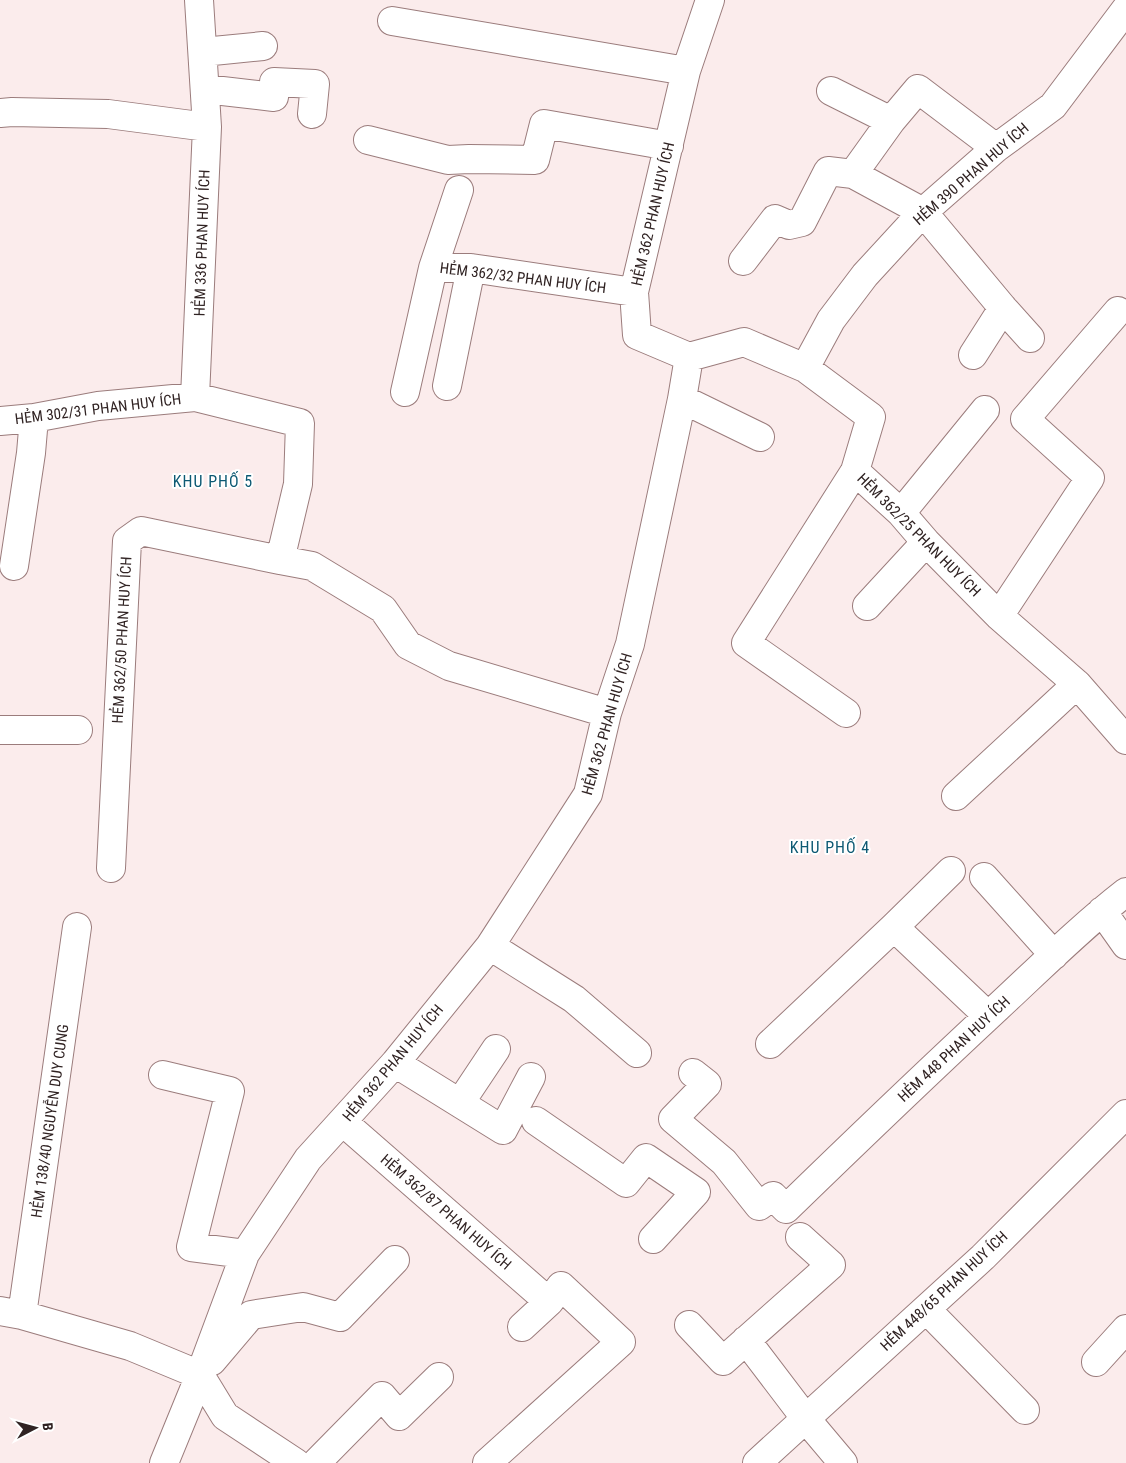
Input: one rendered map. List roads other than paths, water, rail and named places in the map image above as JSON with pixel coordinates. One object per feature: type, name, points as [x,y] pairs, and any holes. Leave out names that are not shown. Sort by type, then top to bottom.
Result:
[{"type":"street","name":"HẺM 336 PHAN HUY ÍCH","points":[[196,397],[207,127],[200,0]]},
{"type":"street","name":"HẺM 362 PHAN HUY ÍCH","points":[[164,1463],[200,1375],[245,1254],[308,1159],[395,1063],[490,946],[588,794],[607,714],[630,644],[682,399],[689,357],[637,334],[634,292],[686,71],[710,0]]},
{"type":"street","name":"HẺM 390 PHAN HUY ÍCH","points":[[805,368],[831,320],[865,276],[923,212],[996,148],[1053,106],[1126,9]]},
{"type":"street","points":[[392,21],[686,71]]},
{"type":"street","points":[[202,52],[263,46]]},
{"type":"street","points":[[204,90],[274,97],[274,82],[315,84],[312,114]]},
{"type":"street","points":[[853,174],[891,121],[918,89],[996,148]]},
{"type":"street","points":[[831,91],[891,121]]},
{"type":"street","points":[[0,113],[108,114],[207,127]]},
{"type":"street","points":[[368,140],[448,160],[535,160],[544,124],[669,146]]},
{"type":"street","points":[[743,261],[775,219],[790,225],[802,222],[828,171],[853,174],[923,212],[1030,338]]},
{"type":"street","name":"HẺM 362/32 PHAN HUY ÍCH","points":[[459,190],[433,268],[471,268],[634,292]]},
{"type":"street","points":[[405,392],[433,268]]},
{"type":"street","points":[[447,386],[471,268]]},
{"type":"street","points":[[973,355],[1003,308]]},
{"type":"street","points":[[999,616],[1090,478],[1025,419],[1118,311]]},
{"type":"street","name":"HẺM 362/25 PHAN HUY ÍCH","points":[[689,357],[744,342],[805,368],[871,417],[855,470],[900,513],[999,616],[1077,684],[1126,740]]},
{"type":"street","points":[[196,397],[300,423],[298,484],[280,560]]},
{"type":"street","name":"HẺM 302/31 PHAN HUY ÍCH","points":[[0,421],[34,418],[98,406],[196,397]]},
{"type":"street","points":[[682,399],[760,437]]},
{"type":"street","points":[[900,513],[984,410]]},
{"type":"street","points":[[14,566],[31,454],[34,418]]},
{"type":"street","points":[[846,713],[746,643],[855,470]]},
{"type":"street","name":"HẺM 362/50 PHAN HUY ÍCH","points":[[111,868],[127,541],[141,531],[312,566],[383,609],[408,644],[449,666],[607,714]]},
{"type":"street","points":[[868,606],[926,542]]},
{"type":"street","points":[[956,796],[1077,684]]},
{"type":"street","points":[[0,730],[78,730]]},
{"type":"street","points":[[770,1044],[951,871]]},
{"type":"street","points":[[984,877],[1054,955]]},
{"type":"street","name":"HẺM 448 PHAN HUY ÍCH","points":[[724,1162],[759,1206],[773,1196],[786,1209],[988,1016],[1102,911],[1126,892]]},
{"type":"street","points":[[1102,911],[1126,945]]},
{"type":"street","name":"HẺM 138/40 NGUYỄN DUY CUNG","points":[[11,1313],[77,927]]},
{"type":"street","points":[[894,927],[988,1016]]},
{"type":"street","points":[[490,946],[574,999],[637,1053]]},
{"type":"street","points":[[460,1103],[496,1050]]},
{"type":"street","points":[[395,1063],[504,1130],[531,1077]]},
{"type":"street","points":[[652,1239],[718,1166],[724,1162],[673,1119],[706,1084],[693,1073]]},
{"type":"street","points":[[163,1075],[230,1091],[191,1247],[245,1254]]},
{"type":"street","name":"HẺM 448/65 PHAN HUY ÍCH","points":[[757,1463],[983,1257],[1126,1114]]},
{"type":"street","points":[[536,1121],[626,1183],[646,1158],[696,1192]]},
{"type":"street","name":"HẺM 362/87 PHAN HUY ÍCH","points":[[343,1122],[549,1302]]},
{"type":"street","points":[[689,1325],[723,1362],[831,1264],[800,1237]]},
{"type":"street","points":[[200,1375],[251,1315],[303,1307],[340,1317],[395,1260]]},
{"type":"street","points":[[487,1463],[621,1342],[561,1286],[549,1302],[522,1326]]},
{"type":"street","points":[[926,1309],[1025,1410]]},
{"type":"street","points":[[11,1313],[130,1346],[200,1375],[225,1416],[296,1463]]},
{"type":"street","points":[[1096,1362],[1126,1329]]},
{"type":"street","points":[[746,1340],[806,1419],[843,1463]]},
{"type":"street","points":[[316,1463],[382,1396],[399,1416],[440,1377]]},
{"type":"district","name":"KHU PHỐ 5","points":[[213,481]]},
{"type":"district","name":"KHU PHỐ 4","points":[[830,847]]}]
